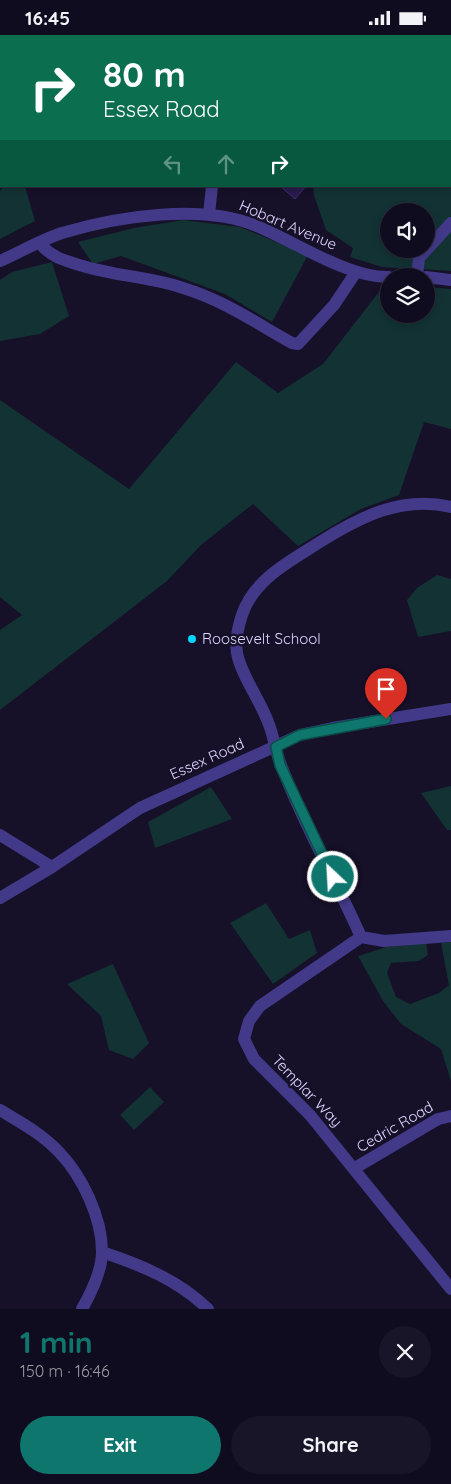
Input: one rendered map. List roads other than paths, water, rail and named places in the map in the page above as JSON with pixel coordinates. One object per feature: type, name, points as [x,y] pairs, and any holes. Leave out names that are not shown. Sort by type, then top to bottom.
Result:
[{"type":"street","points":[[209,214],[212,187]]},
{"type":"street","name":"Hobart Avenue","points":[[0,261],[61,234],[96,225],[152,216],[209,214],[232,217],[258,226],[356,272],[380,277]]},
{"type":"street","points":[[418,268],[419,258],[451,223]]},
{"type":"street","points":[[40,243],[45,250],[69,262],[92,269],[161,281],[212,298],[292,343],[298,344],[334,305],[356,272]]},
{"type":"street","points":[[435,278],[451,280]]},
{"type":"street","points":[[451,507],[432,504],[385,508],[367,515],[275,571],[255,591],[242,616],[238,634],[237,653],[268,721],[280,765],[361,937],[384,941],[451,936]]},
{"type":"street","name":"Essex Road","points":[[0,898],[52,867],[140,808],[300,735],[451,709]]},
{"type":"street","points":[[0,835],[52,867]]},
{"type":"street","name":"Templar Way","points":[[361,937],[260,1006],[249,1021],[244,1039],[247,1048],[265,1072],[310,1115],[355,1168],[451,1289]]},
{"type":"street","points":[[0,1109],[43,1138],[59,1152],[74,1171],[93,1209],[102,1252],[94,1282],[82,1309]]},
{"type":"street","name":"Cedric Road","points":[[355,1168],[438,1119],[451,1116]]},
{"type":"street","points":[[102,1252],[137,1264],[162,1276],[198,1299],[208,1309]]},
{"type":"place","name":"Roosevelt School","points":[[192,639]]}]
